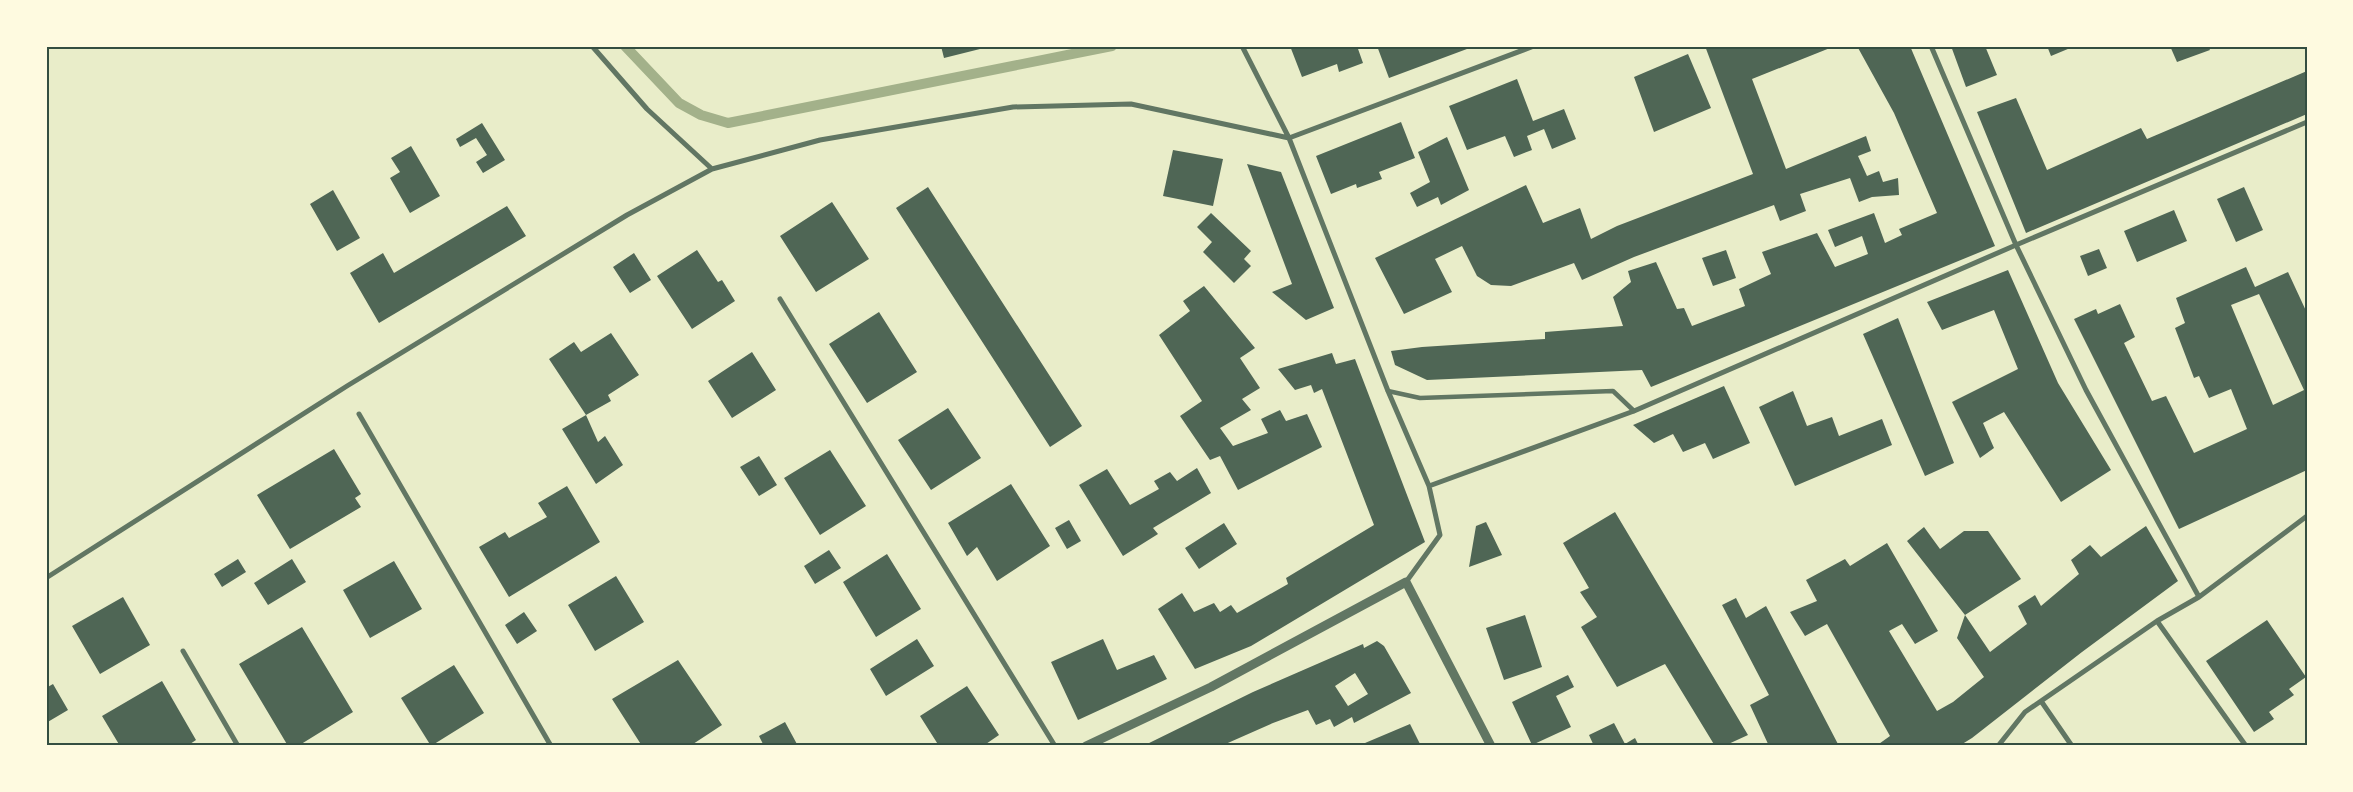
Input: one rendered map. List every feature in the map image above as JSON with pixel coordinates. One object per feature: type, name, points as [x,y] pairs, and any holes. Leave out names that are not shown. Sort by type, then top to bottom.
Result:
[{"type":"street","points":[[592,46],[648,109],[712,169]]},
{"type":"street","points":[[1086,746],[1211,687],[1406,582],[1440,535],[1429,486],[1388,391],[1289,138],[1242,46]]},
{"type":"street","points":[[46,578],[347,386],[627,215],[712,169],[820,140],[1013,107],[1132,104],[1289,138],[1534,46]]},
{"type":"street","points":[[1932,46],[2016,245],[2086,390],[2200,598]]},
{"type":"street","points":[[1429,486],[1634,411],[2016,245],[2307,122]]},
{"type":"street","points":[[780,299],[1055,746]]},
{"type":"street","points":[[1388,391],[1420,398],[1613,391],[1634,411]]},
{"type":"street","points":[[359,414],[551,746]]},
{"type":"street","points":[[1998,746],[2025,712],[2157,621],[2200,598],[2307,516]]},
{"type":"street","points":[[1406,582],[1490,746]]},
{"type":"street","points":[[2157,621],[2246,746]]},
{"type":"street","points":[[183,651],[238,746]]},
{"type":"street","points":[[2040,701],[2072,746]]},
{"type":"building","points":[[941,46],[988,46],[988,47],[944,58]]},
{"type":"building","points":[[1290,46],[1357,46],[1363,63],[1339,72],[1337,64],[1302,77]]},
{"type":"building","points":[[1377,46],[1475,46],[1389,78]]},
{"type":"building","points":[[1705,46],[1835,46],[1752,79],[1786,169],[1866,136],[1871,151],[1858,156],[1867,176],[1879,171],[1883,182],[1898,178],[1899,195],[1872,197],[1859,202],[1850,178],[1800,194],[1806,211],[1780,221],[1774,205],[1634,257],[1582,280],[1574,263],[1511,286],[1491,285],[1477,276],[1462,246],[1435,259],[1452,292],[1404,314],[1375,258],[1526,185],[1543,223],[1580,208],[1591,239],[1617,226],[1753,174]]},
{"type":"building","points":[[1857,46],[1910,46],[1995,246],[1651,387],[1642,370],[1427,380],[1395,365],[1391,351],[1422,347],[1545,339],[1545,332],[1623,326],[1613,297],[1631,282],[1628,271],[1656,262],[1677,309],[1684,308],[1692,326],[1745,306],[1739,289],[1771,274],[1762,252],[1817,233],[1835,267],[1868,254],[1862,236],[1835,247],[1828,230],[1874,213],[1885,243],[1902,235],[1899,229],[1937,213],[1894,113]]},
{"type":"building","points":[[1951,46],[1985,46],[1997,75],[1966,87]]},
{"type":"building","points":[[2047,46],[2075,46],[2051,56]]},
{"type":"building","points":[[2170,46],[2208,46],[2210,50],[2177,62]]},
{"type":"building","points":[[1688,54],[1711,108],[1654,132],[1634,77]]},
{"type":"building","points":[[2307,71],[2307,114],[2026,233],[1977,112],[2016,98],[2047,170],[2141,128],[2147,139]]},
{"type":"building","points":[[1517,79],[1533,121],[1564,109],[1576,139],[1552,149],[1544,129],[1527,136],[1532,150],[1514,157],[1505,136],[1467,150],[1449,106]]},
{"type":"building","points":[[1401,122],[1415,158],[1379,172],[1382,179],[1357,188],[1356,184],[1331,194],[1316,156]]},
{"type":"building","points":[[482,123],[505,160],[483,173],[476,162],[487,155],[476,138],[460,147],[456,139]]},
{"type":"building","points":[[1447,137],[1469,190],[1441,205],[1438,197],[1417,207],[1410,193],[1430,182],[1418,152]]},
{"type":"building","points":[[411,146],[440,196],[410,213],[390,178],[400,172],[391,158]]},
{"type":"building","points":[[1173,150],[1223,159],[1213,206],[1163,196]]},
{"type":"building","points":[[1247,164],[1281,172],[1334,308],[1306,320],[1272,292],[1292,284]]},
{"type":"building","points":[[928,187],[1082,426],[1050,447],[896,208]]},
{"type":"building","points":[[2244,187],[2263,230],[2236,242],[2217,199]]},
{"type":"building","points":[[333,190],[360,238],[337,251],[310,204]]},
{"type":"building","points":[[832,202],[869,259],[816,292],[780,236]]},
{"type":"building","points":[[507,206],[526,236],[379,323],[350,273],[383,253],[394,273]]},
{"type":"building","points":[[2174,210],[2187,241],[2137,262],[2124,231]]},
{"type":"building","points":[[1211,213],[1251,251],[1244,259],[1251,266],[1234,283],[1203,252],[1212,242],[1197,227]]},
{"type":"building","points":[[2099,249],[2107,268],[2088,276],[2080,256]]},
{"type":"building","points":[[697,250],[718,282],[722,280],[735,301],[692,329],[657,276]]},
{"type":"building","points":[[1726,250],[1736,278],[1713,286],[1702,258]]},
{"type":"building","points":[[634,253],[651,280],[630,293],[613,267]]},
{"type":"building","points":[[2246,267],[2255,287],[2288,272],[2307,313],[2307,470],[2179,529],[2074,319],[2096,309],[2098,314],[2120,304],[2135,337],[2124,343],[2152,401],[2166,396],[2194,453],[2247,429],[2231,389],[2209,398],[2199,376],[2194,378],[2175,328],[2185,323],[2176,298]],"holes":[[[2259,294],[2304,390],[2273,405],[2231,305]]]},
{"type":"building","points":[[2008,270],[2058,383],[2111,470],[2061,502],[2004,412],[1983,423],[1994,448],[1980,458],[1952,402],[2018,369],[1994,310],[1942,330],[1927,302]]},
{"type":"building","points":[[1204,286],[1255,348],[1240,358],[1260,388],[1242,399],[1251,410],[1220,428],[1233,446],[1268,433],[1261,419],[1280,410],[1286,421],[1307,414],[1322,447],[1238,490],[1220,456],[1210,460],[1180,416],[1202,401],[1159,335],[1190,311],[1183,301]]},
{"type":"building","points":[[879,312],[917,372],[867,403],[829,344]]},
{"type":"building","points":[[1898,318],[1954,463],[1925,476],[1863,334]]},
{"type":"building","points":[[611,333],[639,375],[608,395],[611,401],[586,415],[549,359],[574,342],[581,352]]},
{"type":"building","points":[[752,352],[776,390],[732,418],[708,381]]},
{"type":"building","points":[[1332,353],[1336,364],[1355,359],[1425,542],[1251,646],[1195,669],[1158,609],[1182,593],[1194,612],[1214,603],[1220,612],[1231,605],[1237,613],[1288,584],[1286,578],[1374,525],[1322,389],[1314,393],[1311,385],[1295,390],[1278,369]]},
{"type":"building","points":[[1724,386],[1750,443],[1713,459],[1705,443],[1683,452],[1673,434],[1654,443],[1633,425]]},
{"type":"building","points":[[1793,391],[1807,426],[1832,417],[1839,436],[1882,419],[1892,445],[1795,486],[1759,407]]},
{"type":"building","points":[[948,408],[981,458],[931,490],[898,440]]},
{"type":"building","points":[[586,415],[598,442],[605,436],[623,465],[596,484],[562,429]]},
{"type":"building","points":[[334,449],[361,494],[355,498],[361,507],[290,549],[257,495]]},
{"type":"building","points":[[830,450],[866,506],[820,535],[784,478]]},
{"type":"building","points":[[759,456],[777,485],[759,496],[740,467]]},
{"type":"building","points":[[1197,468],[1211,493],[1153,528],[1158,534],[1123,556],[1079,485],[1107,469],[1130,505],[1159,489],[1154,481],[1170,472],[1177,481]]},
{"type":"building","points":[[1011,484],[1050,546],[997,581],[977,547],[967,556],[948,523]]},
{"type":"building","points":[[567,486],[600,542],[509,597],[479,547],[505,532],[509,538],[547,517],[538,503]]},
{"type":"building","points":[[1615,512],[1748,735],[1724,746],[1715,746],[1665,664],[1617,687],[1581,627],[1597,617],[1580,592],[1589,588],[1563,543]]},
{"type":"building","points":[[1069,520],[1081,541],[1067,549],[1055,528]]},
{"type":"building","points":[[1486,522],[1502,555],[1469,567],[1476,526]]},
{"type":"building","points":[[1224,523],[1237,544],[1199,569],[1185,548]]},
{"type":"building","points":[[2146,526],[2178,581],[1959,746],[1876,746],[1890,736],[1827,624],[1805,636],[1790,612],[1817,601],[1806,580],[1845,559],[1850,566],[1887,543],[1938,631],[1915,644],[1902,624],[1889,631],[1937,711],[1953,702],[1984,677],[1957,638],[1965,615],[1990,652],[2027,624],[2018,606],[2035,595],[2041,606],[2079,574],[2071,560],[2090,545],[2101,557]]},
{"type":"building","points":[[1924,527],[1940,549],[1964,531],[1988,531],[2021,579],[1965,615],[1907,541]]},
{"type":"building","points":[[829,550],[841,568],[815,584],[804,566]]},
{"type":"building","points":[[887,554],[921,609],[876,637],[843,582]]},
{"type":"building","points":[[238,559],[246,572],[222,587],[214,574]]},
{"type":"building","points":[[292,559],[306,582],[268,605],[254,583]]},
{"type":"building","points":[[394,561],[422,609],[370,638],[343,590]]},
{"type":"building","points":[[616,576],[644,622],[595,651],[568,605]]},
{"type":"building","points":[[123,597],[150,645],[100,674],[72,626]]},
{"type":"building","points":[[1736,598],[1746,618],[1766,606],[1839,746],[1769,746],[1750,705],[1769,695],[1722,605]]},
{"type":"building","points":[[524,612],[537,631],[517,644],[505,625]]},
{"type":"building","points":[[1525,615],[1542,667],[1504,680],[1486,628]]},
{"type":"building","points":[[2267,620],[2306,677],[2289,689],[2294,695],[2269,712],[2274,719],[2254,732],[2206,661]]},
{"type":"building","points":[[302,627],[353,712],[298,746],[288,746],[239,664]]},
{"type":"building","points":[[917,639],[934,666],[886,696],[870,669]]},
{"type":"building","points":[[1103,639],[1117,670],[1154,655],[1167,679],[1078,720],[1051,662]]},
{"type":"building","points":[[1377,641],[1384,646],[1411,693],[1354,723],[1352,717],[1334,727],[1330,719],[1316,725],[1308,710],[1221,746],[1143,746],[1253,692],[1363,644],[1364,648]],"holes":[[[1355,673],[1368,694],[1348,706],[1335,686]]]},
{"type":"building","points":[[678,660],[722,725],[690,746],[642,746],[612,699]]},
{"type":"building","points":[[454,665],[484,713],[431,746],[401,698]]},
{"type":"building","points":[[1568,675],[1574,687],[1556,696],[1571,727],[1532,745],[1512,702]]},
{"type":"building","points":[[162,681],[196,740],[187,746],[120,746],[102,716]]},
{"type":"building","points":[[53,684],[68,710],[46,723],[46,688]]},
{"type":"building","points":[[967,686],[999,735],[983,746],[939,746],[920,716]]},
{"type":"building","points":[[785,722],[798,746],[764,746],[759,736]]},
{"type":"building","points":[[1614,723],[1625,744],[1635,738],[1639,746],[1594,746],[1589,735]]},
{"type":"building","points":[[1410,724],[1421,746],[1359,746],[1365,743]]},
{"type":"waterway","points":[[625,46],[679,103],[701,115],[728,123],[1112,46]]}]
